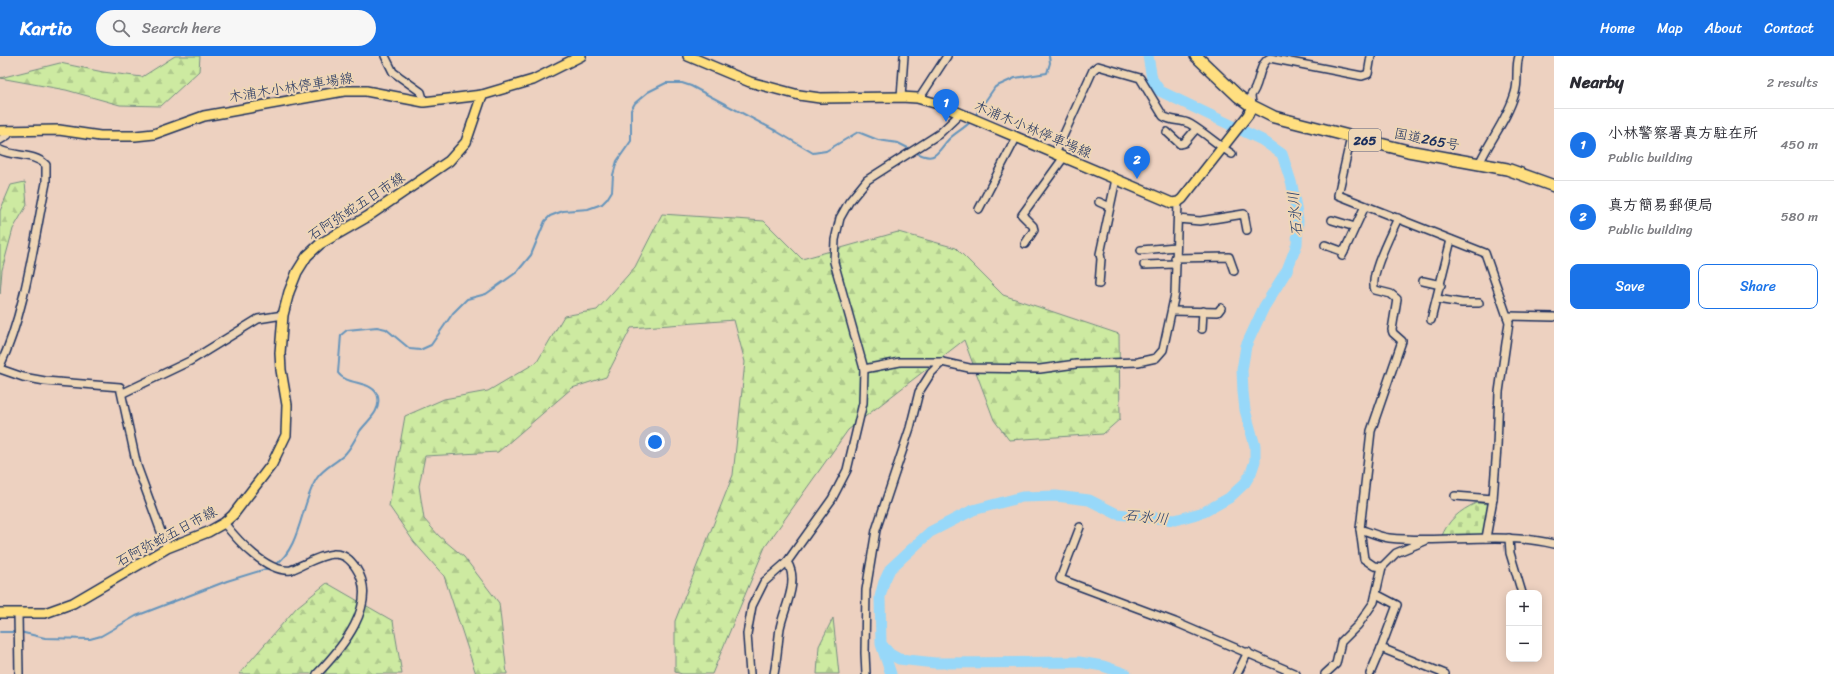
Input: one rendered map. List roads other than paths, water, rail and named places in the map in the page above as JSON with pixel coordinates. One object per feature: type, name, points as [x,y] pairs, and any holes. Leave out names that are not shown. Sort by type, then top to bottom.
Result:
[{"type":"highway","name":"国道265号","points":[[1196,56],[1250,111],[1408,151],[1507,169],[1554,186]]},
{"type":"main road","name":"木浦木小林停車場線","points":[[0,131],[59,130],[100,136],[135,136],[154,134],[204,116],[344,91],[366,91],[424,102],[482,95],[533,80],[581,56]]},
{"type":"main road","name":"木浦木小林停車場線","points":[[688,56],[750,82],[799,96],[820,98],[901,97],[919,99],[938,104],[1167,202],[1178,202]]},
{"type":"main road","name":"石阿弥蛇五日市線","points":[[0,613],[18,614],[50,612],[73,603],[166,548],[208,532],[224,524],[240,507],[272,464],[286,435],[287,405],[281,370],[283,315],[289,292],[297,272],[307,256],[320,244],[367,217],[449,161],[466,142],[482,95]]},
{"type":"main road","points":[[1178,202],[1250,111]]},
{"type":"street","points":[[385,56],[393,72],[421,92],[424,102]]},
{"type":"street","points":[[901,97],[904,56]]},
{"type":"street","points":[[919,99],[947,56]]},
{"type":"street","points":[[1250,111],[1250,98],[1256,90],[1263,65],[1267,59],[1270,58],[1362,76],[1368,74],[1371,56]]},
{"type":"street","points":[[1479,164],[1487,146],[1497,132],[1515,93],[1517,62],[1519,56]]},
{"type":"street","points":[[1055,154],[1093,70],[1098,66],[1140,78],[1163,116],[1169,120],[1183,121],[1232,154]]},
{"type":"street","points":[[750,674],[747,634],[752,606],[764,582],[787,562],[832,499],[847,470],[863,403],[864,369],[834,262],[835,240],[840,218],[848,202],[867,180],[939,134],[960,114]]},
{"type":"street","points":[[1167,132],[1180,144],[1184,143],[1196,129]]},
{"type":"street","points":[[0,140],[8,135],[10,130]]},
{"type":"street","points":[[1351,137],[1338,195],[1485,253],[1507,316],[1509,322],[1499,392],[1498,448],[1493,499],[1486,538]]},
{"type":"street","points":[[979,209],[1016,138]]},
{"type":"street","points":[[0,150],[35,157],[46,165],[46,183],[19,316],[0,368],[23,377],[45,381],[120,387],[123,393],[137,466],[166,548]]},
{"type":"street","points":[[1025,244],[1034,230],[1033,226],[1022,216],[1064,157]]},
{"type":"street","points":[[1098,284],[1101,259],[1100,254],[1116,179]]},
{"type":"street","points":[[1099,202],[1110,207]]},
{"type":"street","points":[[864,369],[900,362],[942,362],[969,368],[1040,369],[1076,364],[1138,362],[1156,358],[1163,350],[1175,294],[1178,202]]},
{"type":"street","points":[[1325,245],[1343,254],[1365,206]]},
{"type":"street","points":[[1178,218],[1200,221],[1244,214],[1247,230]]},
{"type":"street","points":[[1382,567],[1374,566],[1364,559],[1360,529],[1371,431],[1402,341],[1393,333],[1392,330],[1396,299],[1391,294],[1375,290],[1373,286],[1378,265],[1398,218]]},
{"type":"street","points":[[1332,220],[1355,226]]},
{"type":"street","points":[[1431,320],[1441,285],[1451,240]]},
{"type":"street","points":[[1141,250],[1176,246]]},
{"type":"street","points":[[1144,265],[1175,261],[1229,258],[1234,271]]},
{"type":"street","points":[[1423,281],[1441,285]]},
{"type":"street","points":[[1437,299],[1462,303],[1479,303]]},
{"type":"street","points":[[1172,311],[1218,312],[1221,308]]},
{"type":"street","points":[[1202,329],[1203,312]]},
{"type":"street","points":[[123,393],[190,361],[258,319],[283,315]]},
{"type":"street","points":[[1507,316],[1554,317]]},
{"type":"street","points":[[866,674],[866,590],[876,530],[910,428],[919,392],[931,373],[942,362]]},
{"type":"street","points":[[1455,496],[1493,499]]},
{"type":"street","points":[[224,524],[261,560],[275,569],[284,571],[291,570],[332,554],[346,557],[356,567],[362,579],[363,597],[358,622],[347,640],[317,674]]},
{"type":"street","points":[[1080,527],[1060,579],[1175,622],[1288,669],[1296,674]]},
{"type":"street","points":[[1360,529],[1388,538],[1427,540],[1509,538],[1535,539],[1554,544]]},
{"type":"street","points":[[1509,538],[1510,553],[1521,590]]},
{"type":"street","points":[[1325,674],[1336,664],[1341,642],[1358,625],[1374,602],[1382,567],[1396,553],[1427,540]]},
{"type":"street","points":[[774,674],[781,627],[792,586],[791,568],[787,562]]},
{"type":"street","points":[[1370,674],[1397,605],[1376,594]]},
{"type":"street","points":[[18,614],[19,674]]},
{"type":"street","points":[[1381,648],[1445,674]]},
{"type":"street","points":[[1238,674],[1248,652]]},
{"type":"street","points":[[1280,674],[1288,669]]},
{"type":"waterway","points":[[975,116],[995,87],[1015,78],[1047,73],[1050,63],[1049,56]]},
{"type":"waterway","name":"石氷川","points":[[891,674],[881,644],[880,597],[884,582],[890,569],[930,532],[973,510],[1022,497],[1056,496],[1089,500],[1117,514],[1175,520],[1204,512],[1229,498],[1245,483],[1251,473],[1255,461],[1255,446],[1245,410],[1242,370],[1246,346],[1264,307],[1287,270],[1297,244],[1298,220],[1292,185],[1282,154],[1262,140],[1160,91],[1152,79],[1148,56]]},
{"type":"waterway","points":[[275,565],[284,557],[290,548],[300,524],[307,499],[317,478],[323,471],[346,453],[360,431],[373,416],[377,407],[378,397],[376,392],[366,385],[347,380],[338,373],[341,335],[347,330],[377,327],[386,329],[410,349],[420,350],[431,345],[453,313],[467,299],[486,294],[517,272],[531,255],[545,221],[550,216],[563,211],[588,209],[602,204],[607,199],[612,191],[613,175],[617,161],[631,141],[631,110],[635,103],[648,92],[666,83],[682,83],[691,86],[776,131],[813,153],[826,151],[858,132],[878,140],[898,143],[912,150]]},
{"type":"waterway","points":[[915,152],[927,157],[935,155],[949,139],[971,121]]},
{"type":"waterway","points":[[0,632],[20,632],[45,638],[90,639],[101,636],[136,616],[227,581],[269,568]]},
{"type":"waterway","name":"石氷川","points":[[883,646],[890,654],[899,659],[935,663],[1079,662],[1103,666],[1126,674]]},
{"type":"place","name":"小林警察署真方駐在所","points":[[946,122]]},
{"type":"place","name":"真方簡易郵便局","points":[[1137,179]]}]
